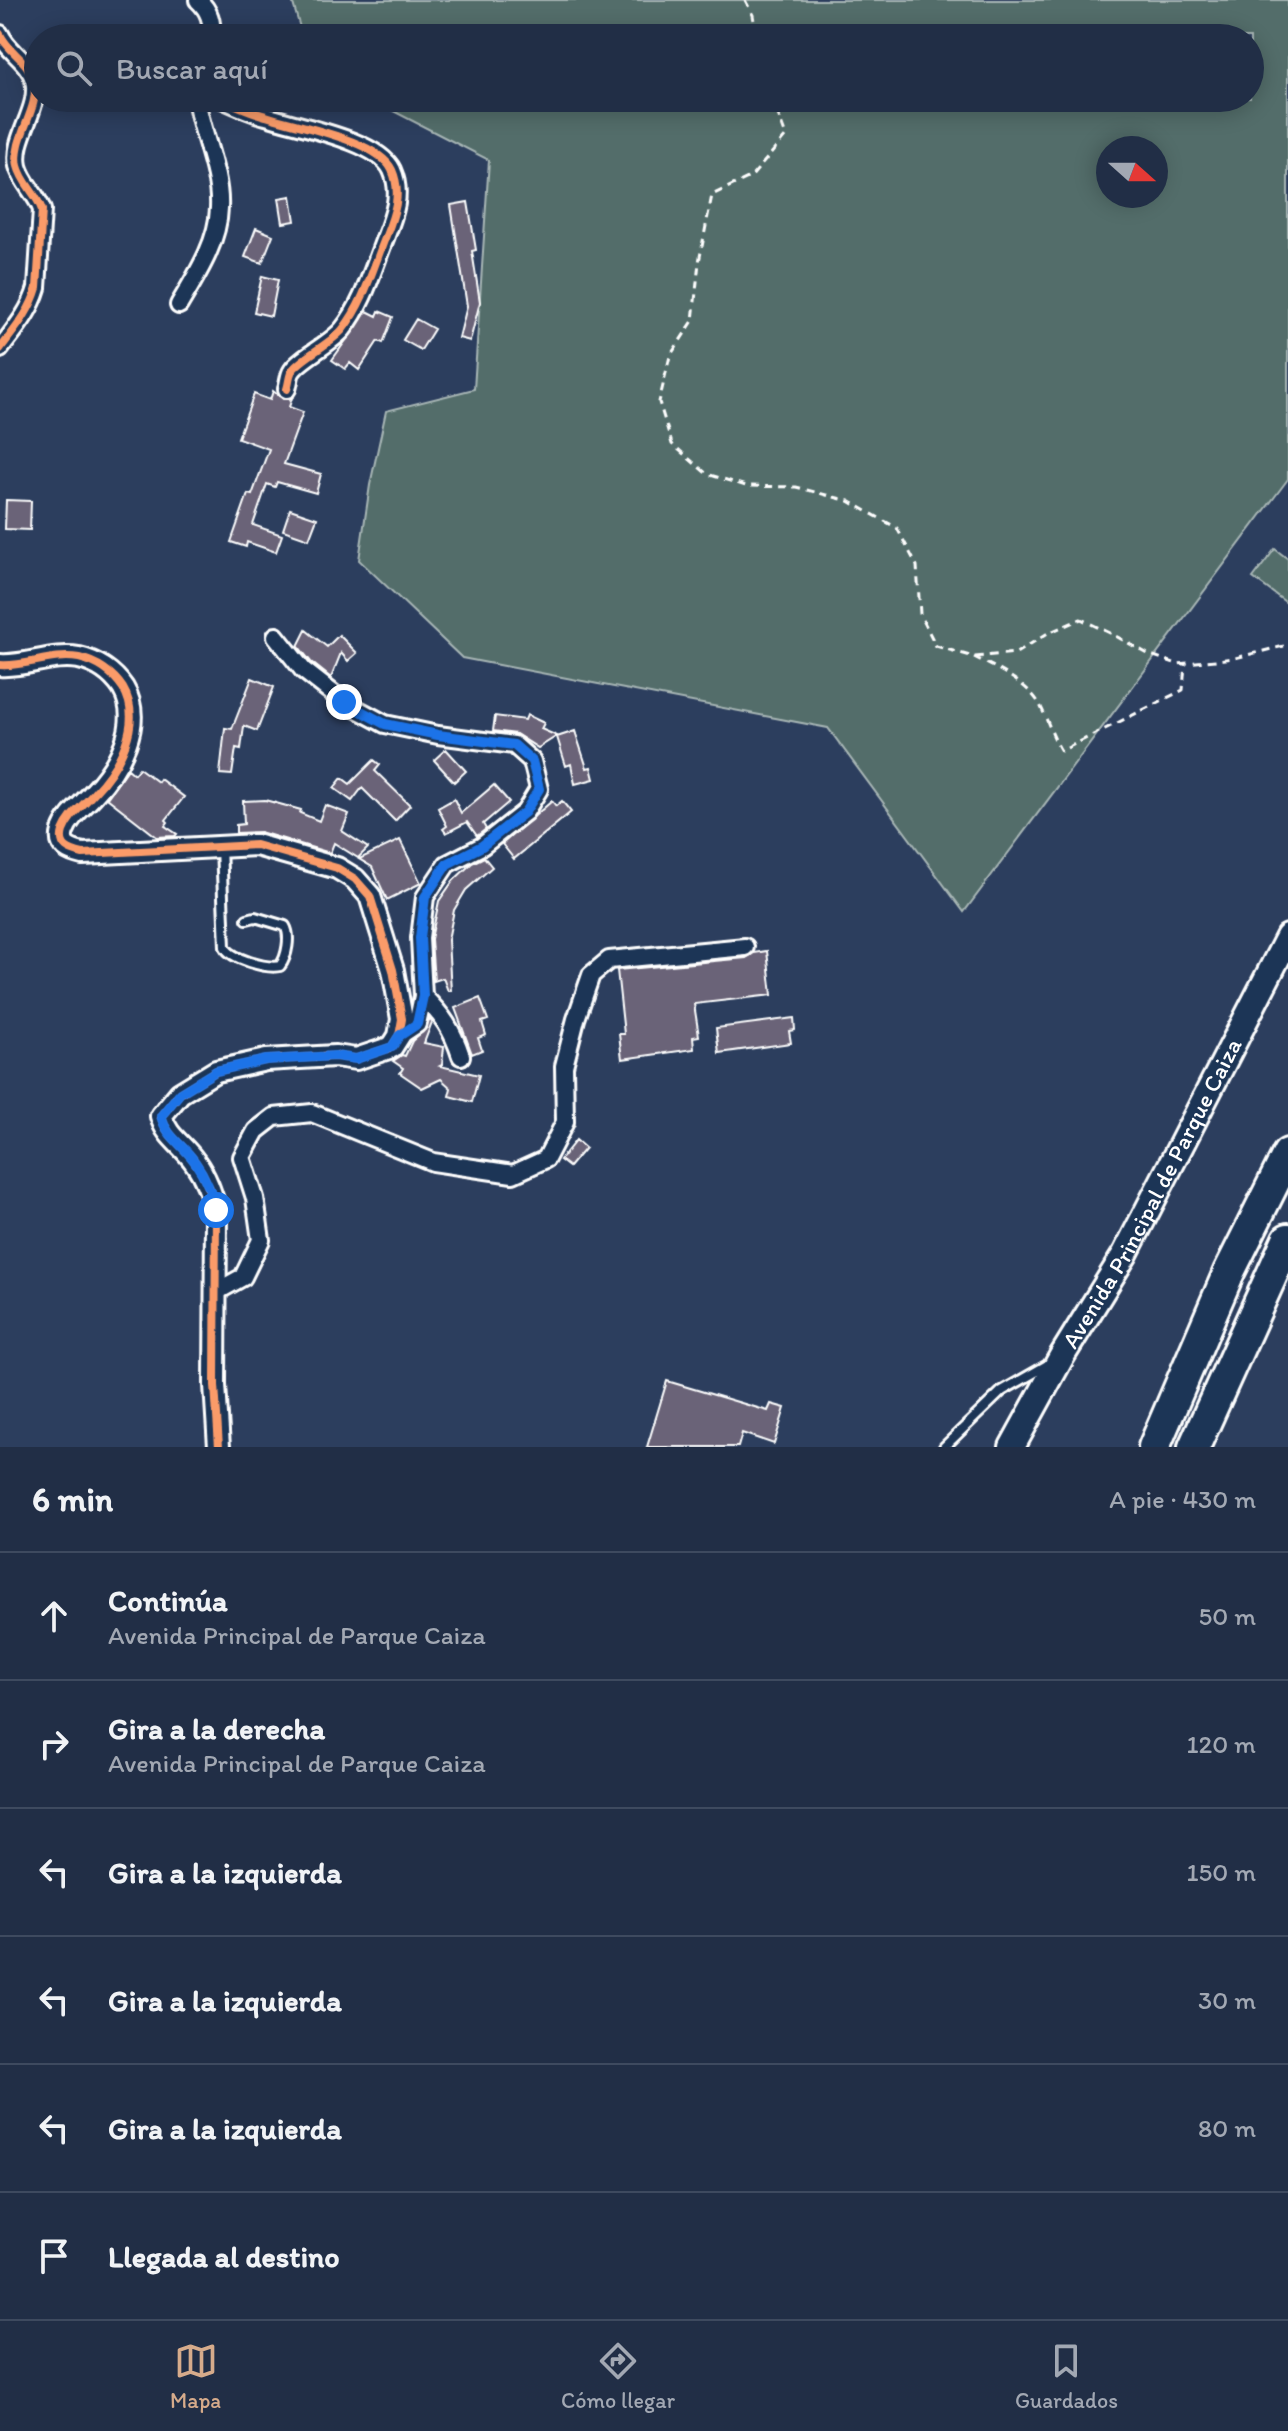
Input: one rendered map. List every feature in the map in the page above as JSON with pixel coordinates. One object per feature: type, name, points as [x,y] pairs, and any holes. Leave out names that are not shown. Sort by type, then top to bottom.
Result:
[{"type":"highway","points":[[1154,1447],[1229,1272],[1288,1154]]},
{"type":"highway","points":[[1194,1447],[1288,1239]]},
{"type":"main road","name":"Avenida Principal de Parque Caiza","points":[[1012,1447],[1062,1356],[1125,1254],[1288,937]]},
{"type":"street","points":[[198,0],[208,9],[212,24]]},
{"type":"street","points":[[0,34],[24,65]]},
{"type":"street","points":[[0,349],[28,313],[37,288],[42,210],[17,164],[29,112]]},
{"type":"street","points":[[179,305],[212,241],[219,208],[218,189],[198,112]]},
{"type":"street","points":[[253,112],[326,131],[357,145],[382,158],[392,169],[395,185],[397,203],[391,223],[369,284],[350,320],[341,333],[292,370],[287,389]]},
{"type":"street","points":[[276,636],[303,670],[344,702],[385,724],[514,745],[532,761],[539,789],[525,812],[482,846],[447,864],[425,897],[420,938],[423,996],[417,1024],[399,1036]]},
{"type":"street","points":[[0,665],[14,666],[75,657],[90,661],[112,674],[125,691],[131,713],[126,743],[115,768],[72,815],[63,831],[62,843],[66,848],[83,854],[256,845],[337,868],[355,879],[370,896],[393,970],[402,1019],[399,1036],[392,1047],[356,1059],[335,1056],[266,1060],[216,1071],[180,1093],[161,1116],[165,1130],[195,1161],[209,1185],[216,1210],[215,1385],[219,1447]]},
{"type":"street","points":[[216,1292],[243,1277],[261,1240],[255,1198],[242,1157],[256,1131],[274,1117],[312,1113],[433,1162],[513,1174],[546,1159],[565,1122],[564,1066],[591,975],[609,960],[745,947]]},
{"type":"street","points":[[423,996],[441,1014],[454,1034],[461,1056]]},
{"type":"lane","points":[[221,846],[225,947],[235,957],[274,968],[280,966],[284,961],[288,931],[285,926],[255,917],[247,919]]},
{"type":"lane","points":[[944,1447],[1002,1391],[1062,1356]]},
{"type":"path","points":[[745,0],[755,24]]},
{"type":"path","points":[[777,112],[786,136],[752,176],[712,195],[699,262],[693,321],[670,356],[659,402],[672,444],[707,474],[746,486],[796,487],[849,501],[897,528],[917,566],[920,614],[936,646],[974,657],[1010,676],[1038,702],[1061,751],[1183,690],[1185,663]]},
{"type":"path","points":[[974,657],[1016,653],[1048,633],[1081,619],[1148,654],[1177,664],[1235,658],[1288,645]]},
{"type":"green space","points":[[292,0],[1288,0],[1288,479],[964,912],[828,728],[462,658],[359,560],[370,485],[386,411],[474,389],[489,160],[395,112],[1264,112],[1264,24],[299,24]]},
{"type":"green space","points":[[1275,549],[1288,559],[1288,604],[1253,578]]},
{"type":"building","points":[[291,196],[295,221],[283,223],[279,198]]},
{"type":"building","points":[[468,202],[480,302],[470,341],[459,338],[467,306],[451,205]]},
{"type":"building","points":[[256,228],[273,235],[262,263],[245,257]]},
{"type":"building","points":[[262,276],[278,280],[271,316],[254,312]]},
{"type":"building","points":[[367,311],[377,316],[379,311],[393,317],[383,343],[378,341],[359,370],[350,363],[345,369],[332,360]]},
{"type":"building","points":[[416,319],[434,329],[421,350],[403,340]]},
{"type":"building","points":[[273,391],[283,399],[292,398],[289,407],[303,412],[284,464],[321,474],[316,493],[277,482],[275,487],[267,484],[253,525],[282,535],[276,552],[247,542],[246,547],[231,542],[248,494],[252,495],[269,449],[238,438],[254,394],[270,400]]},
{"type":"building","points":[[6,500],[31,501],[30,530],[5,529]]},
{"type":"building","points":[[290,509],[317,518],[309,539],[283,530]]},
{"type":"building","points":[[306,630],[327,647],[339,635],[357,653],[348,661],[341,653],[331,678],[311,662],[298,646]]},
{"type":"building","points":[[252,678],[274,687],[257,731],[244,726],[241,749],[236,748],[232,775],[220,774],[225,728],[232,729]]},
{"type":"building","points":[[527,715],[544,723],[541,729],[557,736],[538,748],[516,734],[493,731],[495,716],[525,720]]},
{"type":"building","points":[[575,731],[587,768],[591,767],[594,779],[575,784],[571,764],[566,766],[557,737]]},
{"type":"building","points":[[446,749],[466,771],[454,782],[434,760]]},
{"type":"building","points":[[374,760],[380,765],[375,771],[410,805],[395,821],[362,788],[352,801],[334,788],[342,778],[350,784]]},
{"type":"building","points":[[139,768],[184,797],[166,820],[165,826],[177,834],[175,836],[157,837],[107,798],[128,769],[134,774]]},
{"type":"building","points":[[494,785],[509,802],[483,824],[486,829],[477,836],[467,822],[446,833],[443,829],[447,826],[438,808],[454,799],[461,813]]},
{"type":"building","points":[[265,800],[301,810],[300,813],[319,821],[325,805],[349,814],[342,831],[368,848],[358,858],[334,843],[330,853],[260,832],[236,833],[236,825],[244,824],[243,801]]},
{"type":"building","points":[[552,801],[556,806],[562,801],[571,812],[514,859],[502,844]]},
{"type":"building","points":[[400,840],[421,883],[387,900],[372,867],[359,859]]},
{"type":"building","points":[[484,857],[492,867],[466,890],[454,910],[448,940],[451,991],[448,991],[443,978],[434,981],[431,939],[439,901],[453,881],[472,863]]},
{"type":"building","points":[[767,951],[772,995],[694,1004],[699,1036],[693,1037],[694,1049],[622,1059],[619,1034],[624,1034],[617,970],[746,958]]},
{"type":"building","points":[[480,998],[488,1020],[482,1022],[486,1035],[478,1038],[482,1050],[472,1054],[455,1008]]},
{"type":"building","points":[[794,1018],[795,1030],[789,1031],[791,1043],[719,1053],[716,1028]]},
{"type":"building","points":[[429,1019],[432,1022],[424,1043],[444,1047],[440,1066],[479,1075],[472,1102],[449,1096],[451,1088],[441,1079],[422,1088],[400,1073],[403,1068],[393,1061],[405,1056],[412,1041],[427,1027]]},
{"type":"building","points":[[576,1140],[585,1148],[569,1167],[560,1160]]},
{"type":"building","points":[[667,1381],[768,1411],[771,1404],[785,1408],[774,1444],[742,1433],[738,1447],[647,1447]]},
{"type":"cycle path","points":[[0,34],[24,63]]},
{"type":"cycle path","points":[[0,349],[26,313],[37,288],[42,210],[20,172],[17,155],[30,112]]},
{"type":"cycle path","points":[[254,112],[371,150],[384,159],[392,170],[397,190],[392,219],[356,310],[338,334],[296,366],[287,389]]},
{"type":"cycle path","points":[[0,665],[59,657],[86,660],[109,673],[123,688],[129,702],[129,730],[119,758],[103,783],[66,825],[62,836],[66,847],[83,854],[256,845],[337,868],[355,879],[370,896],[393,970],[402,1019],[399,1036],[392,1047],[356,1059],[335,1056],[266,1060],[216,1071],[180,1093],[161,1116],[171,1135],[199,1168],[216,1210],[215,1385],[219,1447]]},
{"type":"route","points":[[216,1210],[209,1185],[195,1161],[165,1130],[161,1116],[180,1093],[216,1071],[266,1060],[335,1056],[356,1059],[392,1047],[399,1036],[417,1024],[423,996],[420,938],[425,897],[447,864],[482,846],[525,812],[539,789],[532,761],[514,745],[385,724],[344,702]]}]
